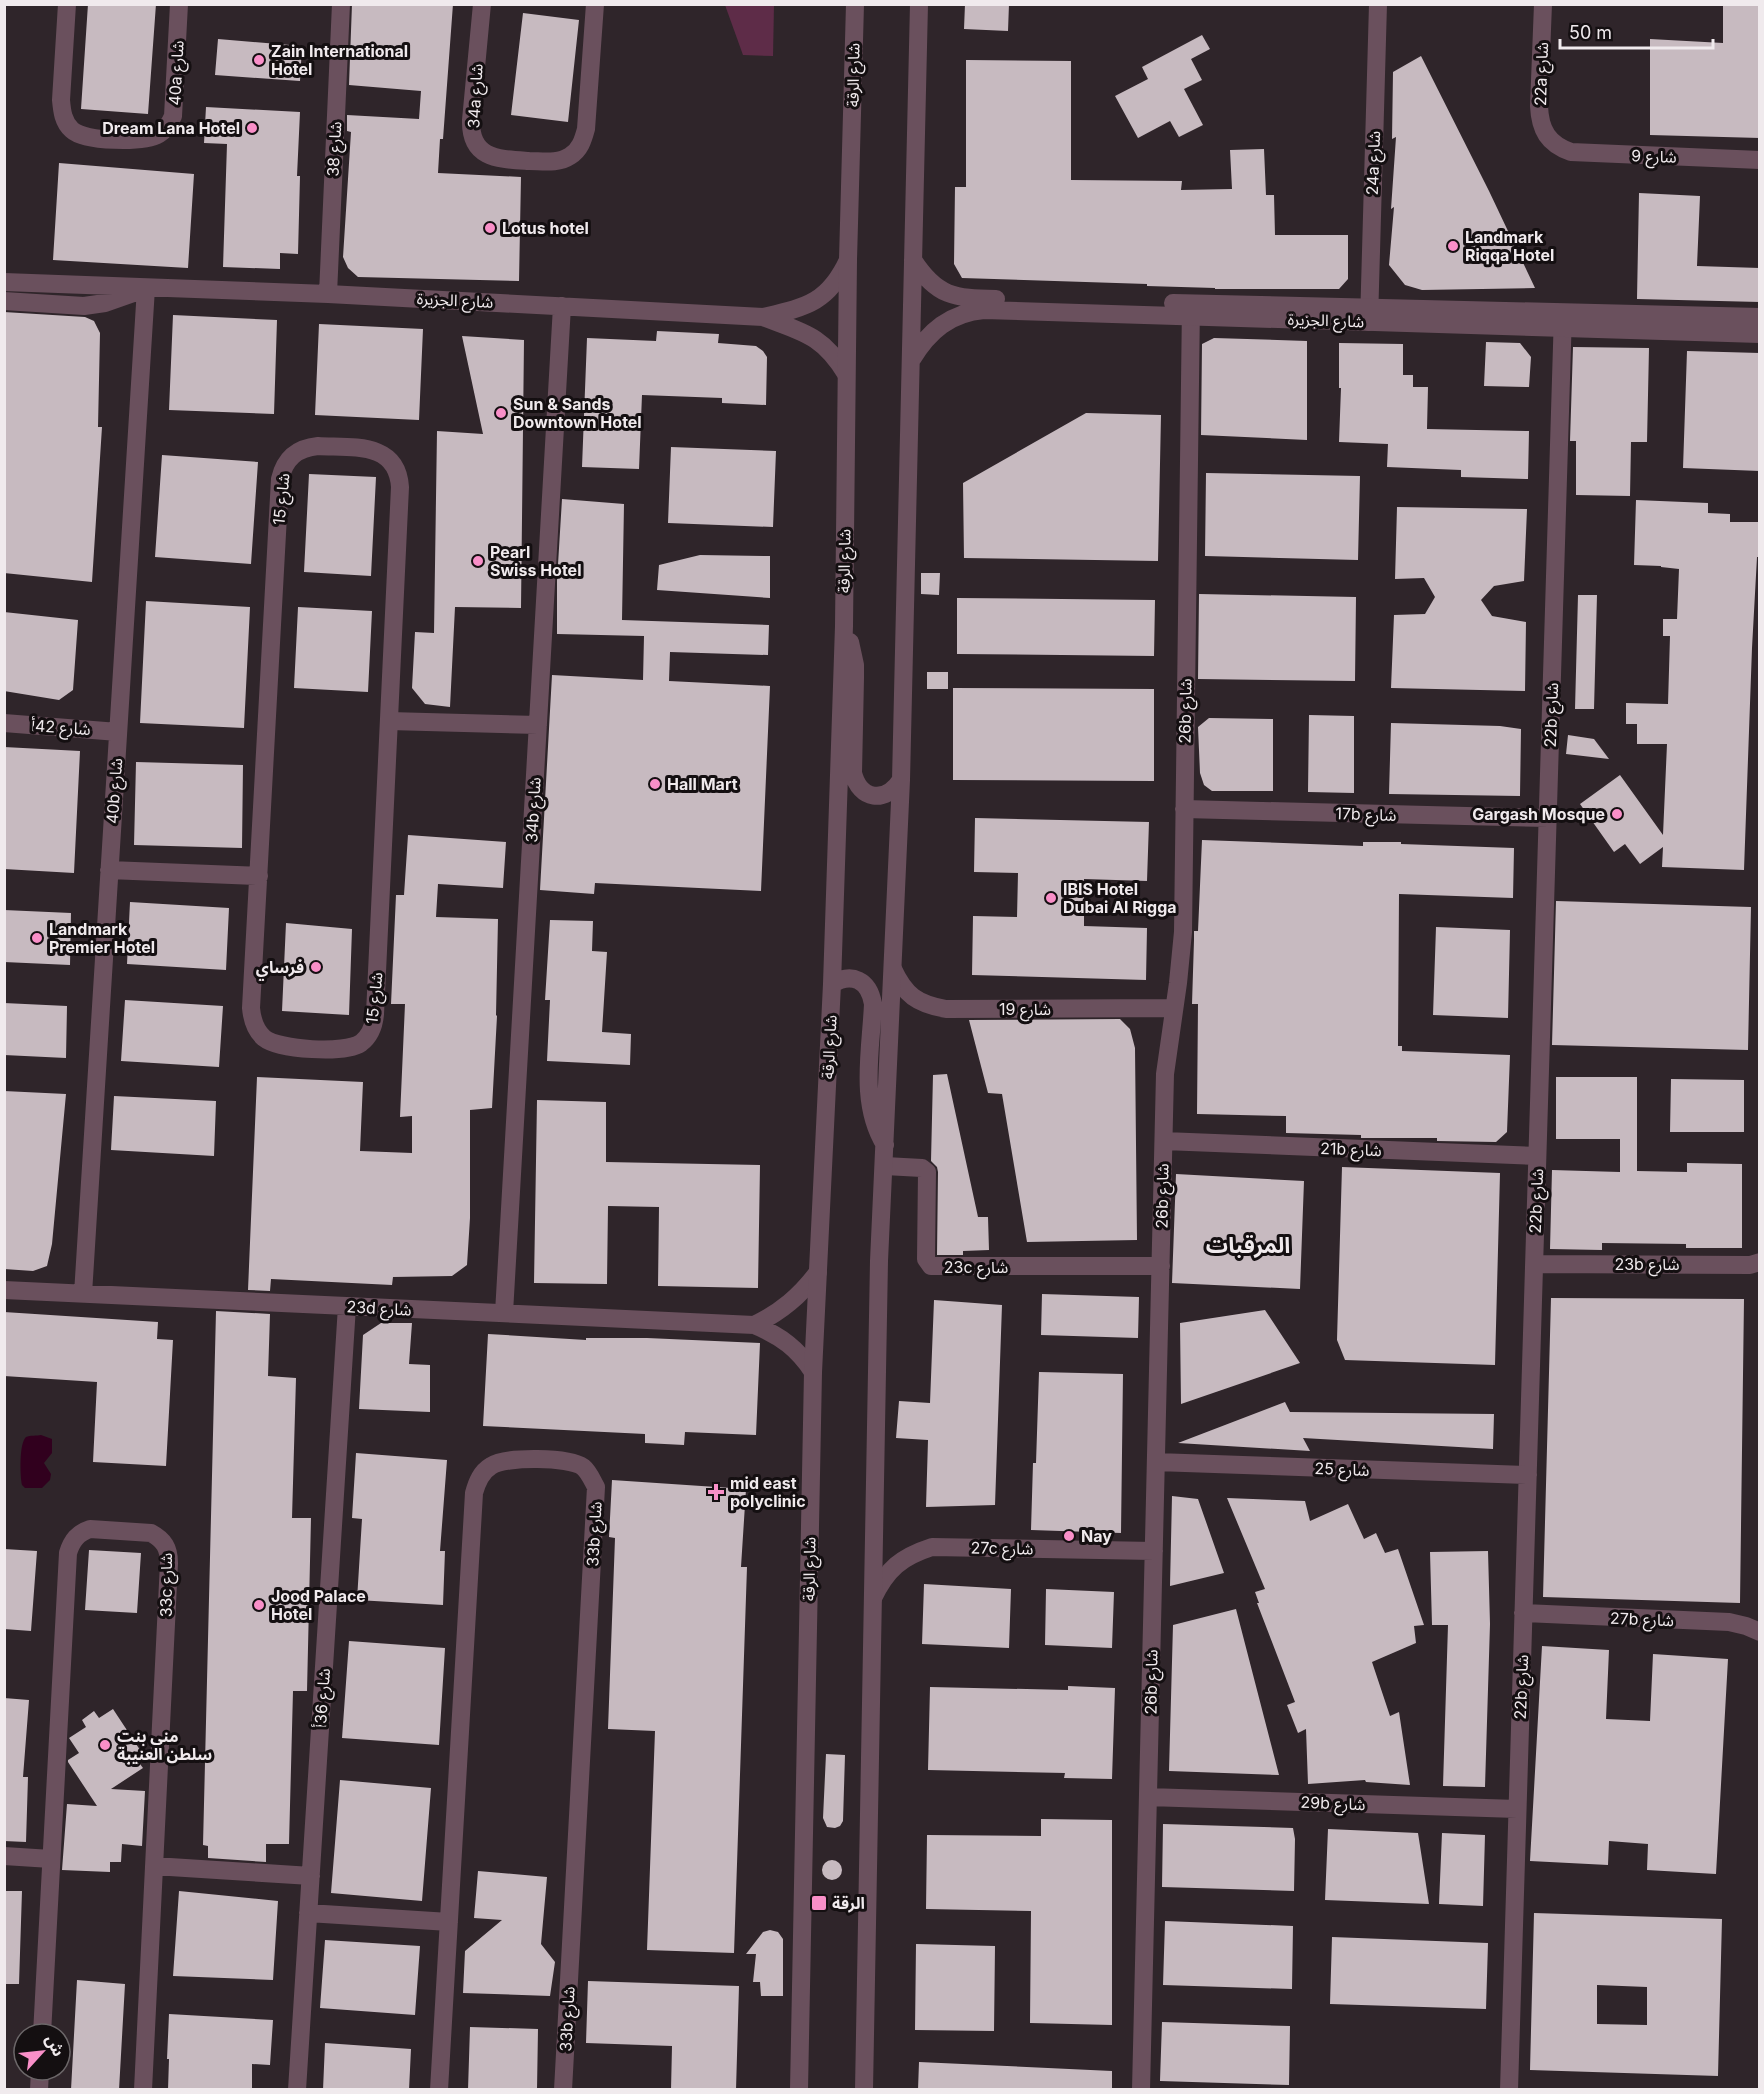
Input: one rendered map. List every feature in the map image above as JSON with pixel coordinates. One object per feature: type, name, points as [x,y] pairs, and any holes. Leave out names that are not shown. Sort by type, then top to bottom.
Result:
[{"type":"street","name":"40a شارع","points":[[67,4],[62,111],[66,122],[82,136],[116,139],[150,138],[168,126],[173,116],[180,4]]},
{"type":"street","name":"شارع 38","points":[[328,294],[341,4]]},
{"type":"street","name":"34a شارع","points":[[482,4],[471,120],[474,141],[490,157],[501,160],[548,162],[569,157],[578,149],[583,140],[586,129],[595,4]]},
{"type":"street","name":"شارع الرقة","points":[[799,2090],[813,1372],[832,984],[844,626],[848,260],[855,4]]},
{"type":"street","points":[[864,2090],[879,1261],[901,780],[919,4]]},
{"type":"street","name":"24a شارع","points":[[1369,315],[1378,4]]},
{"type":"street","name":"22a شارع","points":[[1544,4],[1539,106],[1543,131],[1550,141]]},
{"type":"street","name":"شارع 9","points":[[1550,141],[1571,152],[1760,160]]},
{"type":"street","name":"شارع الجزيرة","points":[[763,317],[810,304],[826,294],[840,278],[848,260]]},
{"type":"street","name":"شارع الجزيرة","points":[[913,260],[924,277],[940,290],[957,297],[1191,310],[1563,320],[1760,334]]},
{"type":"street","name":"شارع الجزيرة","points":[[4,282],[328,294],[763,317],[807,333],[836,357],[846,374]]},
{"type":"street","name":"شارع الجزيرة","points":[[4,301],[84,306],[105,303],[146,288]]},
{"type":"street","name":"40b شارع","points":[[83,1294],[146,288]]},
{"type":"street","name":"34b شارع","points":[[504,1313],[562,306]]},
{"type":"street","name":"شارع الجزيرة","points":[[912,359],[922,342],[937,327],[954,317],[974,311],[1191,310]]},
{"type":"street","name":"26b شارع","points":[[1141,2090],[1165,1074],[1182,958],[1183,932],[1191,310]]},
{"type":"street","name":"شارع الجزيرة","points":[[1563,320],[1760,316]]},
{"type":"street","name":"22b شارع","points":[[1509,2090],[1563,320]]},
{"type":"street","name":"شارع 15","points":[[307,447],[375,450],[394,464],[399,475],[375,1014],[374,1025],[369,1035],[361,1043],[340,1050],[285,1046],[274,1044],[264,1038],[257,1029],[252,1019],[251,1008],[259,876],[282,468],[288,458],[307,447]]},
{"type":"street","points":[[844,626],[855,665],[853,772],[856,783],[864,792],[874,796],[885,795],[895,790],[901,780]]},
{"type":"street","points":[[389,721],[538,725]]},
{"type":"street","name":"شارع 42أ","points":[[4,723],[118,732]]},
{"type":"street","name":"17b شارع","points":[[1184,809],[1548,818]]},
{"type":"street","points":[[110,870],[259,876]]},
{"type":"street","name":"شارع 19","points":[[893,969],[900,985],[913,997],[928,1006],[946,1009],[1174,1008]]},
{"type":"street","points":[[832,984],[840,979],[859,980],[871,994],[873,1004],[869,1096],[874,1122],[886,1146]]},
{"type":"street","name":"21b شارع","points":[[1164,1141],[1538,1156]]},
{"type":"street","name":"23c شارع","points":[[885,1166],[922,1168],[927,1172],[926,1259],[931,1266],[1161,1266]]},
{"type":"street","name":"23b شارع","points":[[1534,1264],[1750,1265],[1760,1262]]},
{"type":"street","points":[[754,1325],[790,1304],[806,1289],[818,1272]]},
{"type":"street","name":"23d شارع","points":[[4,1290],[754,1325],[772,1332],[789,1343],[813,1372]]},
{"type":"street","name":"شارع 36أ","points":[[297,2090],[347,1306]]},
{"type":"street","name":"33b شارع","points":[[439,2090],[474,1493],[483,1473],[491,1465],[501,1461],[572,1462],[583,1467],[591,1476],[596,1487],[563,2090]]},
{"type":"street","name":"شارع 25","points":[[1156,1462],[1528,1475]]},
{"type":"street","name":"33c شارع","points":[[43,2022],[68,1553],[75,1537],[90,1529],[142,1531],[160,1537],[169,1553],[143,2090]]},
{"type":"street","name":"27c شارع","points":[[873,1598],[882,1580],[896,1564],[932,1547],[1154,1551]]},
{"type":"street","name":"27b شارع","points":[[1523,1613],[1729,1622],[1760,1632]]},
{"type":"street","name":"29b شارع","points":[[1148,1797],[1517,1809]]},
{"type":"street","points":[[4,1856],[51,1859]]},
{"type":"street","points":[[154,1866],[311,1876]]},
{"type":"street","points":[[308,1913],[449,1922]]},
{"type":"shaded area","points":[[725,5],[774,5],[773,56],[743,55]]},
{"type":"shaded area","points":[[41,1435],[52,1439],[52,1453],[44,1463],[51,1474],[50,1480],[42,1488],[25,1488],[22,1485],[21,1467],[24,1440],[28,1436]]},
{"type":"building","points":[[88,4],[156,4],[148,114],[81,109]]},
{"type":"building","points":[[352,4],[453,4],[443,139],[440,139],[438,173],[521,177],[519,281],[358,277],[348,268],[343,257],[351,132],[347,131],[347,115],[419,119],[421,91],[349,85]]},
{"type":"building","points":[[965,4],[1009,4],[1008,31],[964,29]]},
{"type":"building","points":[[1723,4],[1760,4],[1760,138],[1650,135],[1650,39],[1723,43]]},
{"type":"building","points":[[523,13],[579,20],[568,122],[511,115]]},
{"type":"building","points":[[1202,35],[1210,49],[1191,59],[1202,80],[1184,89],[1203,125],[1179,137],[1170,121],[1138,138],[1115,96],[1148,79],[1142,67]]},
{"type":"building","name":"Zain International Hotel","points":[[218,39],[302,46],[300,81],[215,75]]},
{"type":"building","points":[[1421,56],[1535,288],[1422,290],[1405,285],[1389,265],[1394,207],[1391,209],[1396,137],[1392,139],[1393,72]]},
{"type":"building","points":[[966,60],[1071,61],[1071,180],[1182,181],[1181,190],[1232,189],[1230,150],[1264,149],[1266,195],[1274,195],[1275,235],[1348,235],[1348,279],[1339,289],[1215,289],[1147,286],[1147,284],[962,278],[954,264],[955,187],[966,187]]},
{"type":"building","points":[[206,107],[300,112],[297,176],[300,176],[298,254],[280,253],[280,269],[223,267],[227,144],[204,143]]},
{"type":"building","points":[[59,163],[194,174],[188,268],[53,260]]},
{"type":"building","points":[[1639,193],[1700,196],[1697,266],[1760,268],[1760,302],[1637,299]]},
{"type":"building","points":[[4,312],[85,317],[94,321],[100,333],[98,427],[102,427],[92,582],[4,573]]},
{"type":"building","points":[[173,315],[277,320],[274,414],[169,410]]},
{"type":"building","points":[[319,324],[423,329],[419,420],[315,415]]},
{"type":"building","points":[[657,331],[719,334],[718,343],[756,346],[767,357],[766,405],[722,403],[722,398],[642,395],[639,469],[582,467],[587,338],[656,341]]},
{"type":"building","points":[[462,336],[524,340],[521,608],[455,607],[450,707],[425,704],[412,688],[415,632],[434,633],[437,431],[483,434]]},
{"type":"building","points":[[1214,338],[1307,341],[1307,440],[1201,435],[1202,344]]},
{"type":"building","points":[[1486,342],[1520,343],[1531,357],[1529,387],[1484,386]]},
{"type":"building","points":[[1339,343],[1403,344],[1403,375],[1413,375],[1413,387],[1428,387],[1427,429],[1529,431],[1528,479],[1461,477],[1461,470],[1387,467],[1388,444],[1339,442],[1341,388],[1339,388]]},
{"type":"building","points":[[1573,347],[1649,348],[1647,442],[1631,442],[1630,496],[1576,495],[1576,441],[1570,441]]},
{"type":"building","points":[[1687,351],[1760,353],[1760,471],[1683,468]]},
{"type":"building","points":[[1086,413],[1161,415],[1158,561],[964,558],[963,483]]},
{"type":"building","points":[[671,447],[776,451],[773,527],[668,523]]},
{"type":"building","points":[[162,455],[258,462],[251,564],[155,557]]},
{"type":"building","points":[[1206,473],[1360,476],[1358,560],[1205,556]]},
{"type":"building","points":[[309,474],[376,477],[371,576],[304,572]]},
{"type":"building","name":"Hall Mart","points":[[562,499],[624,504],[622,620],[769,625],[768,655],[670,652],[669,681],[770,686],[761,891],[595,883],[594,894],[540,890],[552,675],[643,680],[644,636],[557,634],[557,581]]},
{"type":"building","points":[[1636,500],[1708,503],[1708,513],[1730,514],[1730,522],[1759,522],[1744,870],[1662,867],[1663,847],[1640,864],[1625,844],[1614,852],[1580,804],[1620,775],[1663,835],[1667,744],[1637,744],[1637,724],[1626,724],[1626,703],[1668,704],[1670,636],[1663,636],[1663,619],[1677,619],[1679,569],[1634,565]]},
{"type":"building","points":[[1397,507],[1527,509],[1524,581],[1494,586],[1481,600],[1492,616],[1526,622],[1525,691],[1391,688],[1394,615],[1425,614],[1435,597],[1424,578],[1395,579]]},
{"type":"building","points":[[700,555],[770,556],[770,598],[657,590],[659,565]]},
{"type":"building","points":[[921,573],[940,573],[939,595],[921,594]]},
{"type":"building","points":[[1199,594],[1356,597],[1355,681],[1198,679]]},
{"type":"building","points":[[1578,595],[1597,595],[1594,709],[1575,709]]},
{"type":"building","points":[[957,598],[1155,600],[1154,656],[957,654]]},
{"type":"building","points":[[146,601],[250,607],[244,728],[140,723]]},
{"type":"building","points":[[298,607],[372,611],[368,692],[294,688]]},
{"type":"building","points":[[4,612],[78,620],[73,690],[59,700],[4,691]]},
{"type":"building","points":[[927,672],[948,672],[948,689],[927,689]]},
{"type":"building","points":[[953,688],[1154,689],[1154,781],[953,780]]},
{"type":"building","points":[[1309,715],[1354,716],[1354,793],[1308,792]]},
{"type":"building","points":[[1209,718],[1273,719],[1273,791],[1212,791],[1204,785],[1200,773],[1198,727]]},
{"type":"building","points":[[1391,723],[1500,726],[1521,729],[1520,796],[1389,794]]},
{"type":"building","points":[[1568,735],[1594,739],[1609,759],[1566,754]]},
{"type":"building","points":[[4,747],[80,751],[74,873],[4,869]]},
{"type":"building","points":[[136,762],[243,765],[242,848],[134,845]]},
{"type":"building","name":"IBIS Hotel Dubai Al Rigga","points":[[975,818],[1149,822],[1147,881],[1084,879],[1084,926],[1147,928],[1146,980],[972,975],[973,916],[1017,917],[1018,873],[974,872]]},
{"type":"building","points":[[408,835],[506,842],[503,888],[438,884],[436,917],[498,919],[497,1016],[492,1108],[470,1110],[470,1218],[467,1265],[452,1276],[393,1277],[392,1285],[271,1279],[270,1291],[248,1290],[257,1077],[363,1082],[360,1151],[412,1153],[412,1116],[400,1117],[405,1004],[391,1004],[396,895],[404,895]]},
{"type":"building","points":[[1202,840],[1363,846],[1363,842],[1401,842],[1401,844],[1514,848],[1513,898],[1399,894],[1398,1046],[1402,1046],[1402,1051],[1510,1055],[1507,1132],[1496,1142],[1437,1141],[1437,1138],[1361,1138],[1361,1135],[1286,1133],[1286,1116],[1197,1114],[1198,1004],[1192,1004],[1194,931],[1198,931]]},
{"type":"building","points":[[1556,901],[1751,907],[1748,1050],[1552,1045]]},
{"type":"building","points":[[130,902],[229,908],[226,970],[127,964]]},
{"type":"building","name":"Landmark Premier Hotel","points":[[4,910],[71,913],[70,965],[4,962]]},
{"type":"building","points":[[550,920],[593,921],[592,951],[607,952],[602,1032],[631,1034],[630,1065],[547,1061],[550,1000],[545,1000]]},
{"type":"building","points":[[286,923],[352,929],[349,1015],[282,1011]]},
{"type":"building","points":[[1436,927],[1510,930],[1508,1018],[1433,1015]]},
{"type":"building","points":[[125,1000],[223,1006],[219,1067],[121,1061]]},
{"type":"building","points":[[4,1003],[67,1006],[66,1058],[4,1055]]},
{"type":"building","points":[[1120,1019],[1130,1029],[1135,1048],[1137,1240],[1027,1242],[1002,1094],[988,1093],[969,1020]]},
{"type":"building","points":[[947,1074],[978,1217],[988,1217],[989,1250],[963,1251],[963,1255],[937,1255],[938,1172],[937,1167],[931,1161],[933,1075]]},
{"type":"building","points":[[1556,1077],[1637,1077],[1637,1171],[1687,1172],[1687,1163],[1742,1164],[1742,1248],[1686,1248],[1686,1244],[1602,1243],[1602,1250],[1550,1249],[1552,1170],[1620,1172],[1620,1139],[1556,1139]]},
{"type":"building","points":[[1671,1079],[1744,1080],[1744,1132],[1670,1132]]},
{"type":"building","points":[[4,1091],[66,1094],[52,1244],[47,1266],[33,1271],[4,1269]]},
{"type":"building","points":[[114,1096],[216,1101],[214,1156],[111,1150]]},
{"type":"building","points":[[537,1100],[606,1102],[606,1162],[760,1165],[758,1288],[658,1286],[659,1207],[608,1206],[607,1284],[534,1283]]},
{"type":"building","points":[[1342,1167],[1500,1173],[1495,1365],[1345,1360],[1337,1340]]},
{"type":"building","points":[[1176,1174],[1304,1181],[1300,1289],[1172,1283]]},
{"type":"building","points":[[1042,1294],[1139,1297],[1138,1338],[1041,1335]]},
{"type":"building","points":[[1551,1298],[1744,1299],[1740,1603],[1543,1597]]},
{"type":"building","points":[[934,1300],[1002,1305],[995,1505],[926,1507],[928,1440],[896,1438],[899,1401],[930,1403]]},
{"type":"building","points":[[1265,1310],[1300,1363],[1181,1404],[1180,1323]]},
{"type":"building","name":"Jood Palace Hotel","points":[[216,1311],[270,1314],[268,1376],[296,1378],[292,1518],[311,1518],[307,1691],[293,1691],[289,1844],[266,1844],[266,1862],[208,1858],[208,1846],[203,1845]]},
{"type":"building","points":[[4,1312],[158,1322],[157,1339],[173,1340],[166,1466],[93,1462],[97,1382],[4,1376]]},
{"type":"building","points":[[381,1323],[412,1323],[409,1364],[430,1365],[430,1412],[359,1409],[363,1335]]},
{"type":"building","points":[[488,1334],[586,1340],[586,1338],[647,1338],[760,1343],[756,1435],[685,1432],[684,1445],[645,1443],[645,1434],[483,1426]]},
{"type":"building","points":[[1039,1372],[1123,1374],[1121,1533],[1031,1530]]},
{"type":"building","points":[[1285,1402],[1290,1412],[1494,1414],[1493,1449],[1303,1438],[1310,1451],[1178,1443]]},
{"type":"building","points":[[356,1453],[447,1460],[440,1551],[445,1551],[443,1605],[357,1600],[362,1519],[352,1518]]},
{"type":"building","points":[[612,1480],[746,1489],[741,1567],[747,1567],[734,1953],[647,1950],[655,1731],[608,1729],[615,1538],[609,1537]]},
{"type":"building","points":[[1172,1496],[1198,1499],[1224,1573],[1170,1586]]},
{"type":"building","points":[[1227,1498],[1305,1501],[1310,1521],[1348,1504],[1364,1539],[1376,1533],[1385,1553],[1398,1549],[1424,1625],[1414,1626],[1416,1643],[1372,1662],[1390,1716],[1399,1712],[1410,1785],[1366,1782],[1365,1780],[1308,1784],[1306,1729],[1298,1733],[1287,1705],[1295,1702],[1257,1603],[1259,1603],[1255,1592],[1265,1589]]},
{"type":"building","points":[[4,1549],[37,1551],[31,1631],[4,1629]]},
{"type":"building","points":[[89,1550],[141,1553],[137,1613],[85,1610]]},
{"type":"building","points":[[1488,1551],[1490,1624],[1485,1787],[1443,1786],[1448,1625],[1432,1625],[1430,1552]]},
{"type":"building","points":[[924,1584],[1011,1589],[1009,1648],[922,1644]]},
{"type":"building","points":[[1046,1589],[1114,1592],[1112,1648],[1045,1645]]},
{"type":"building","points":[[1236,1609],[1279,1775],[1169,1771],[1173,1625]]},
{"type":"building","points":[[349,1641],[445,1648],[439,1745],[342,1738]]},
{"type":"building","points":[[1542,1646],[1609,1650],[1606,1719],[1650,1721],[1653,1654],[1728,1659],[1716,1874],[1647,1870],[1648,1844],[1609,1841],[1608,1865],[1530,1861]]},
{"type":"building","points":[[1068,1686],[1115,1688],[1112,1779],[1064,1778],[1065,1773],[928,1770],[930,1687],[1068,1690]]},
{"type":"building","points":[[4,1698],[29,1700],[23,1777],[28,1777],[26,1842],[4,1841]]},
{"type":"building","points":[[113,1709],[144,1756],[137,1760],[143,1768],[111,1789],[145,1791],[142,1846],[122,1844],[121,1862],[110,1862],[110,1872],[62,1870],[67,1804],[97,1806],[68,1762],[79,1753],[69,1738],[86,1727],[82,1720],[94,1711],[99,1718]]},
{"type":"building","points":[[826,1754],[845,1755],[843,1821],[835,1828],[827,1827],[823,1818]]},
{"type":"building","points":[[340,1780],[431,1788],[422,1901],[331,1893]]},
{"type":"building","points":[[1041,1819],[1112,1820],[1112,2025],[1030,2023],[1031,1911],[926,1909],[927,1835],[1041,1836]]},
{"type":"building","points":[[1163,1824],[1293,1828],[1295,1839],[1294,1891],[1162,1887]]},
{"type":"building","points":[[1328,1829],[1418,1833],[1429,1904],[1325,1900]]},
{"type":"building","points":[[1442,1833],[1485,1835],[1483,1906],[1439,1904]]},
{"type":"building","points":[[832,1860],[839,1863],[842,1870],[839,1877],[832,1880],[825,1877],[822,1870],[825,1863]]},
{"type":"building","points":[[478,1871],[547,1877],[541,1944],[555,1962],[550,1996],[463,1993],[465,1951],[502,1920],[474,1918]]},
{"type":"building","points":[[4,1891],[22,1891],[19,1984],[4,1984]]},
{"type":"building","points":[[179,1891],[278,1901],[273,1980],[173,1976]]},
{"type":"building","points":[[1534,1913],[1722,1919],[1718,2076],[1530,2070]],"holes":[[[1597,1985],[1647,1987],[1647,2025],[1597,2024]]]},
{"type":"building","points":[[1165,1921],[1293,1926],[1292,1989],[1163,1985]]},
{"type":"building","points":[[770,1930],[778,1932],[783,1939],[783,1996],[761,1996],[760,1982],[753,1982],[756,1954],[746,1954],[763,1932]]},
{"type":"building","points":[[1332,1937],[1488,1943],[1486,2009],[1330,2004]]},
{"type":"building","points":[[325,1940],[420,1946],[415,2015],[320,2008]]},
{"type":"building","points":[[916,1944],[995,1946],[994,2031],[915,2030]]},
{"type":"building","points":[[77,1980],[125,1984],[119,2090],[71,2090]]},
{"type":"building","points":[[588,1981],[739,1986],[736,2090],[671,2090],[672,2046],[586,2043]]},
{"type":"building","points":[[169,2014],[273,2020],[270,2065],[252,2064],[252,2090],[168,2090]]},
{"type":"building","points":[[1162,2022],[1290,2026],[1289,2085],[1160,2081]]},
{"type":"building","points":[[470,2027],[538,2029],[537,2090],[468,2090]]},
{"type":"building","points":[[325,2043],[411,2049],[409,2090],[323,2090]]},
{"type":"building","points":[[919,2062],[1112,2071],[1112,2090],[918,2090]]},
{"type":"place","name":"Zain International Hotel","points":[[259,60]]},
{"type":"place","name":"Dream Lana Hotel","points":[[252,128]]},
{"type":"place","name":"Lotus hotel","points":[[490,228]]},
{"type":"place","name":"Landmark Riqqa Hotel","points":[[1453,246]]},
{"type":"place","name":"Sun & Sands Downtown Hotel","points":[[501,413]]},
{"type":"place","name":"Pearl Swiss Hotel","points":[[478,561]]},
{"type":"place","name":"Hall Mart","points":[[655,784]]},
{"type":"place","name":"Gargash Mosque","points":[[1617,814]]},
{"type":"place","name":"IBIS Hotel Dubai Al Rigga","points":[[1051,898]]},
{"type":"place","name":"Landmark Premier Hotel","points":[[37,938]]},
{"type":"place","name":"فرساي","points":[[316,967]]},
{"type":"place","name":"mid east polyclinic","points":[[716,1492]]},
{"type":"place","name":"Nay","points":[[1069,1536]]},
{"type":"place","name":"Jood Palace Hotel","points":[[259,1605]]},
{"type":"place","name":"منى بنت سلطن العنيبة","points":[[105,1745]]},
{"type":"place","name":"الرقة","points":[[819,1903]]},
{"type":"district","name":"المرقبات","points":[[1248,1245]]}]
